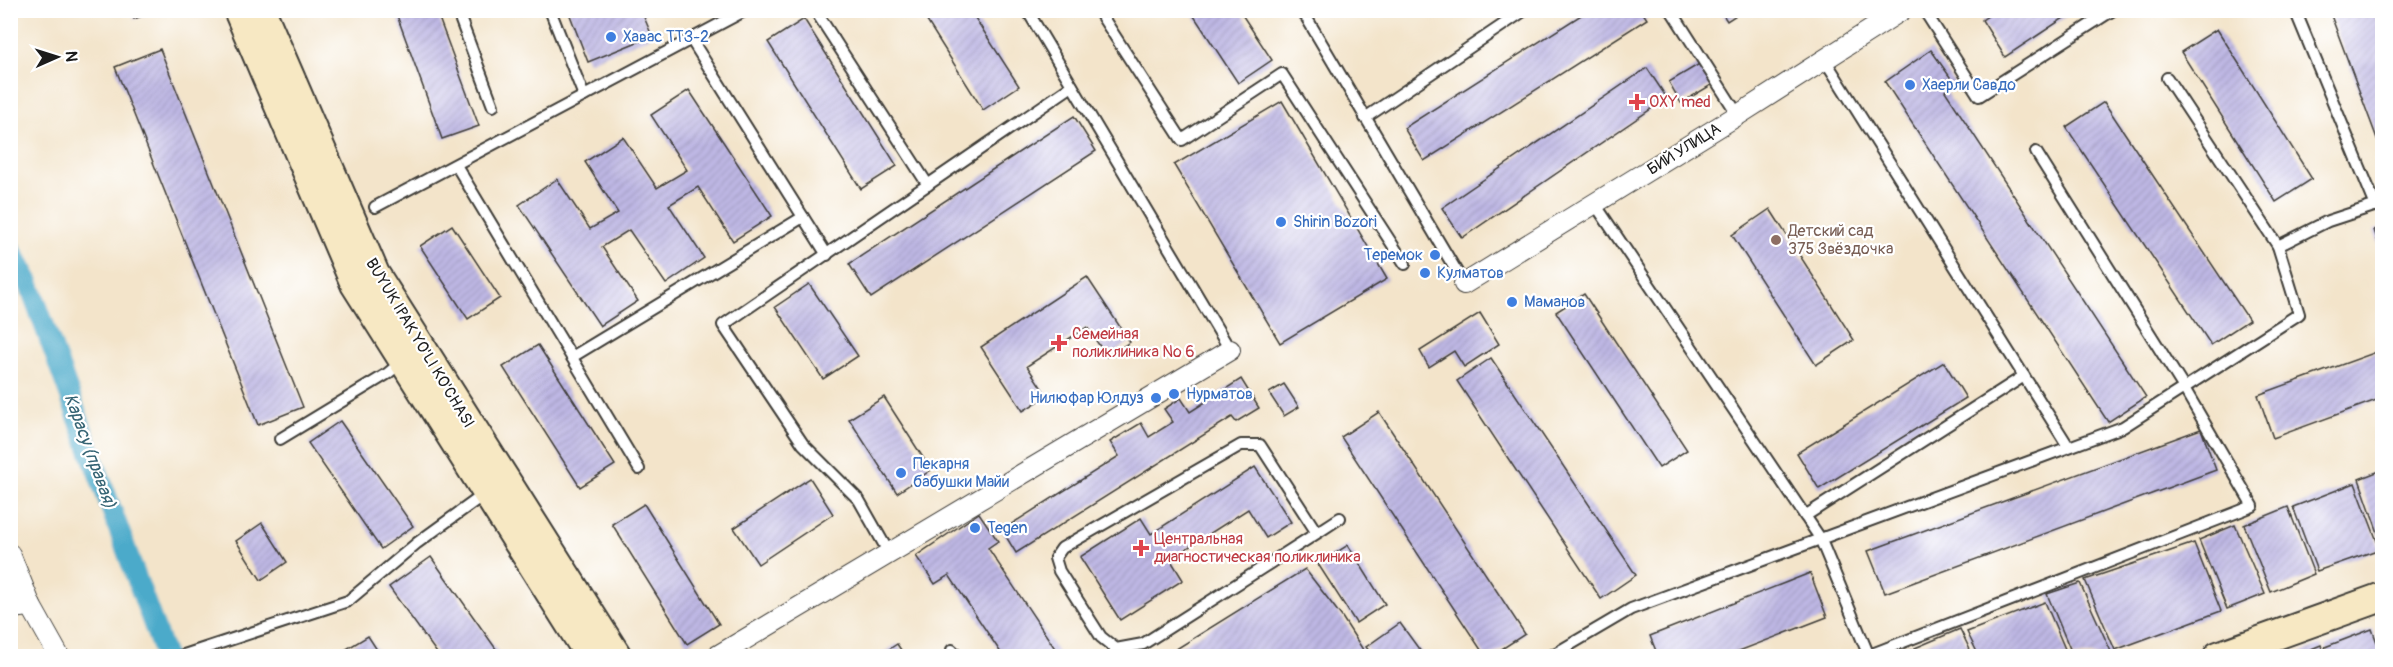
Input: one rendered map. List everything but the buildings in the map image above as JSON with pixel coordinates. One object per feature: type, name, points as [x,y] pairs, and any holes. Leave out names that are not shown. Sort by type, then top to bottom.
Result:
[{"type":"main road","name":"BUYUK IPAK YO'LI KO'CHASI","points":[[238,10],[355,284],[590,657]]},
{"type":"main road","name":"BUYUK IPAK YO'LI KO'CHASI","points":[[261,10],[375,274],[617,657]]},
{"type":"main road","points":[[2218,657],[2382,597]]},
{"type":"street","name":"БИЙ УЛИЦА","points":[[1464,284],[1825,60],[1880,16],[1902,10]]},
{"type":"street","points":[[717,657],[1230,350]]},
{"type":"street","points":[[10,554],[31,606],[59,657]]},
{"type":"street","points":[[10,608],[31,606]]},
{"type":"lane","points":[[457,10],[493,106]]},
{"type":"lane","points":[[550,10],[584,96]]},
{"type":"lane","points":[[375,207],[746,10]]},
{"type":"lane","points":[[815,10],[928,185]]},
{"type":"lane","points":[[1027,10],[1230,350]]},
{"type":"lane","points":[[1098,10],[1182,140],[1282,74],[1405,264]]},
{"type":"lane","points":[[1302,10],[1464,284]]},
{"type":"lane","points":[[1365,118],[1525,10]]},
{"type":"lane","points":[[1671,10],[1738,115]]},
{"type":"lane","points":[[1924,10],[1979,96],[2113,10]]},
{"type":"lane","points":[[2278,246],[2328,221],[2379,204],[2295,10]]},
{"type":"lane","points":[[691,39],[828,255]]},
{"type":"lane","points":[[1825,60],[2068,446]]},
{"type":"lane","points":[[1551,657],[1631,609],[2123,427],[2299,314],[2278,246],[2167,78]]},
{"type":"lane","points":[[889,552],[859,500],[803,444],[723,325],[1072,86]]},
{"type":"lane","points":[[1595,204],[1820,538],[1868,656],[2253,506],[2184,388],[2036,152]]},
{"type":"lane","points":[[456,165],[639,469]]},
{"type":"lane","points":[[572,357],[803,217]]},
{"type":"lane","points":[[280,439],[387,374],[403,361]]},
{"type":"lane","points":[[1805,516],[2024,376]]},
{"type":"lane","points":[[1317,533],[1260,445],[1241,444],[1062,548],[1055,558],[1059,571],[1101,637],[1116,649],[1143,644],[1317,533],[1340,518]]},
{"type":"lane","points":[[181,657],[348,601],[417,543],[486,493]]},
{"type":"waterway","name":"Карасу (правая)","points":[[10,248],[27,278],[165,656]]},
{"type":"place","name":"Хавас ТТЗ-2","points":[[611,37]]},
{"type":"place","name":"Хаерли Савдо","points":[[1910,85]]},
{"type":"place","name":"OXY med","points":[[1637,102]]},
{"type":"place","name":"Shirin Bozori","points":[[1281,222]]},
{"type":"place","name":"Детский сад 375 Звёздочка","points":[[1776,240]]},
{"type":"place","name":"Теремок","points":[[1435,255]]},
{"type":"place","name":"Кулматов","points":[[1425,273]]},
{"type":"place","name":"Маманов","points":[[1512,302]]},
{"type":"place","name":"Семейная поликлиника № 6","points":[[1059,343]]},
{"type":"place","name":"Нурматов","points":[[1174,394]]},
{"type":"place","name":"Нилюфар Юлдуз","points":[[1156,398]]},
{"type":"place","name":"Пекарня бабушки Майи","points":[[901,473]]},
{"type":"place","name":"Tegen","points":[[975,528]]},
{"type":"place","name":"Центральная диагностическая поликлиника","points":[[1141,548]]}]
